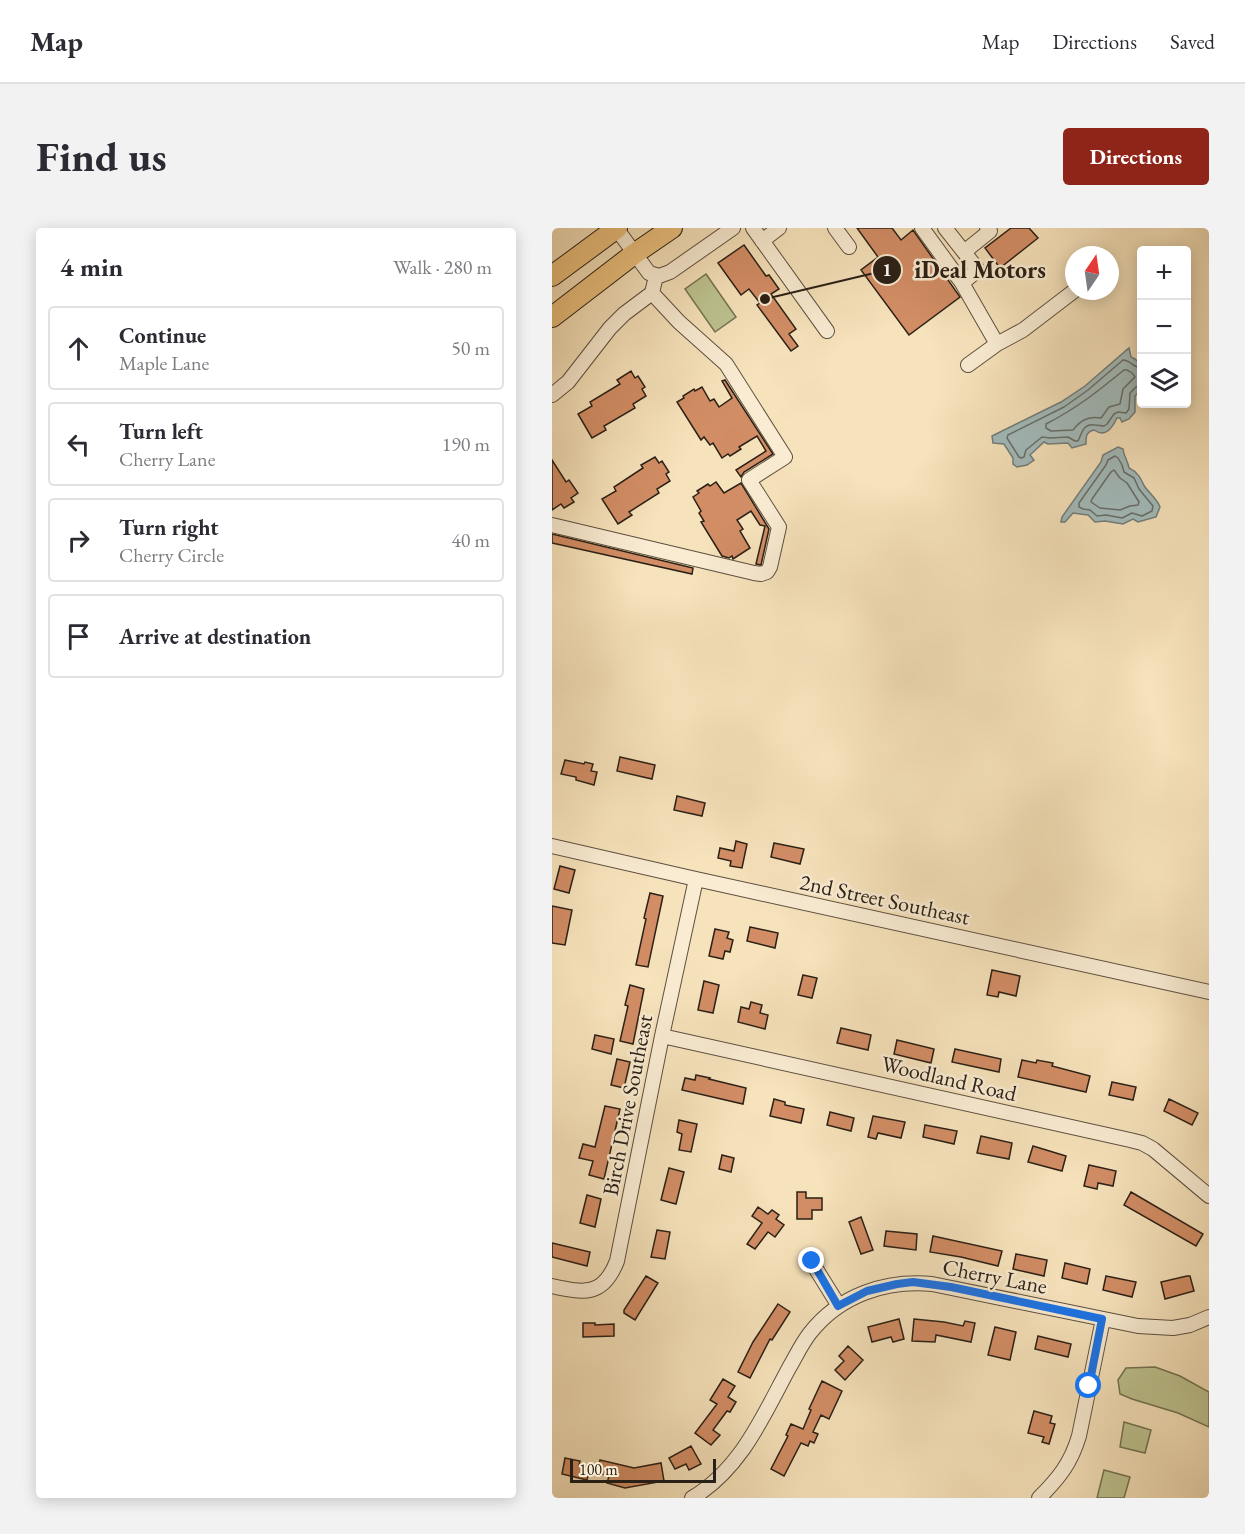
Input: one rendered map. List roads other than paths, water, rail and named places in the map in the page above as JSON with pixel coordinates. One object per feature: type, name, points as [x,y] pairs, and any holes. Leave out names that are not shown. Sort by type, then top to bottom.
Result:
[{"type":"highway","points":[[552,276],[617,228]]},
{"type":"highway","points":[[552,317],[672,228]]},
{"type":"street","points":[[617,228],[649,273],[656,276],[670,273],[733,228]]},
{"type":"street","points":[[753,228],[827,332]]},
{"type":"street","points":[[762,241],[779,228]]},
{"type":"street","points":[[835,228],[849,247]]},
{"type":"street","points":[[921,228],[962,283],[997,344]]},
{"type":"street","points":[[945,228],[978,270],[962,283]]},
{"type":"street","points":[[964,252],[990,231],[987,228]]},
{"type":"street","points":[[552,395],[568,382],[610,328],[652,293],[656,276]]},
{"type":"street","points":[[552,525],[754,573],[767,573],[770,567],[779,527],[749,480],[785,456],[726,364],[679,322],[652,293]]},
{"type":"street","points":[[968,365],[997,344],[1023,330],[1065,298]]},
{"type":"street","name":"2nd Street Southeast","points":[[552,846],[1209,992]]},
{"type":"street","name":"Birch Drive Southeast","points":[[552,1286],[575,1291],[594,1289],[601,1285],[614,1270],[696,879]]},
{"type":"street","name":"Woodland Road","points":[[662,1035],[1142,1143],[1153,1149],[1209,1196]]},
{"type":"street","points":[[812,1261],[838,1306]]},
{"type":"street","name":"Cherry Lane","points":[[692,1498],[706,1490],[733,1464],[757,1427],[809,1334],[828,1313],[867,1291],[913,1282],[951,1287],[1138,1326],[1173,1328],[1190,1325],[1209,1317]]},
{"type":"street","points":[[1039,1498],[1060,1475],[1079,1436],[1102,1319]]},
{"type":"water","points":[[1129,348],[1131,357],[1137,360],[1137,394],[1135,412],[1129,419],[1122,422],[1120,418],[1117,418],[1111,428],[1102,433],[1094,430],[1089,432],[1086,444],[1072,448],[1068,443],[1048,444],[1044,442],[1030,455],[1034,460],[1027,465],[1017,467],[1013,464],[1013,458],[1004,444],[993,443],[992,436],[1061,402],[1085,386]]},
{"type":"water","points":[[1118,447],[1123,449],[1129,468],[1138,475],[1159,504],[1156,517],[1138,522],[1133,519],[1123,524],[1095,522],[1088,515],[1073,513],[1065,522],[1061,522],[1062,517],[1101,462],[1103,455]]},
{"type":"place","name":"iDeal Motors","points":[[765,299]]}]
